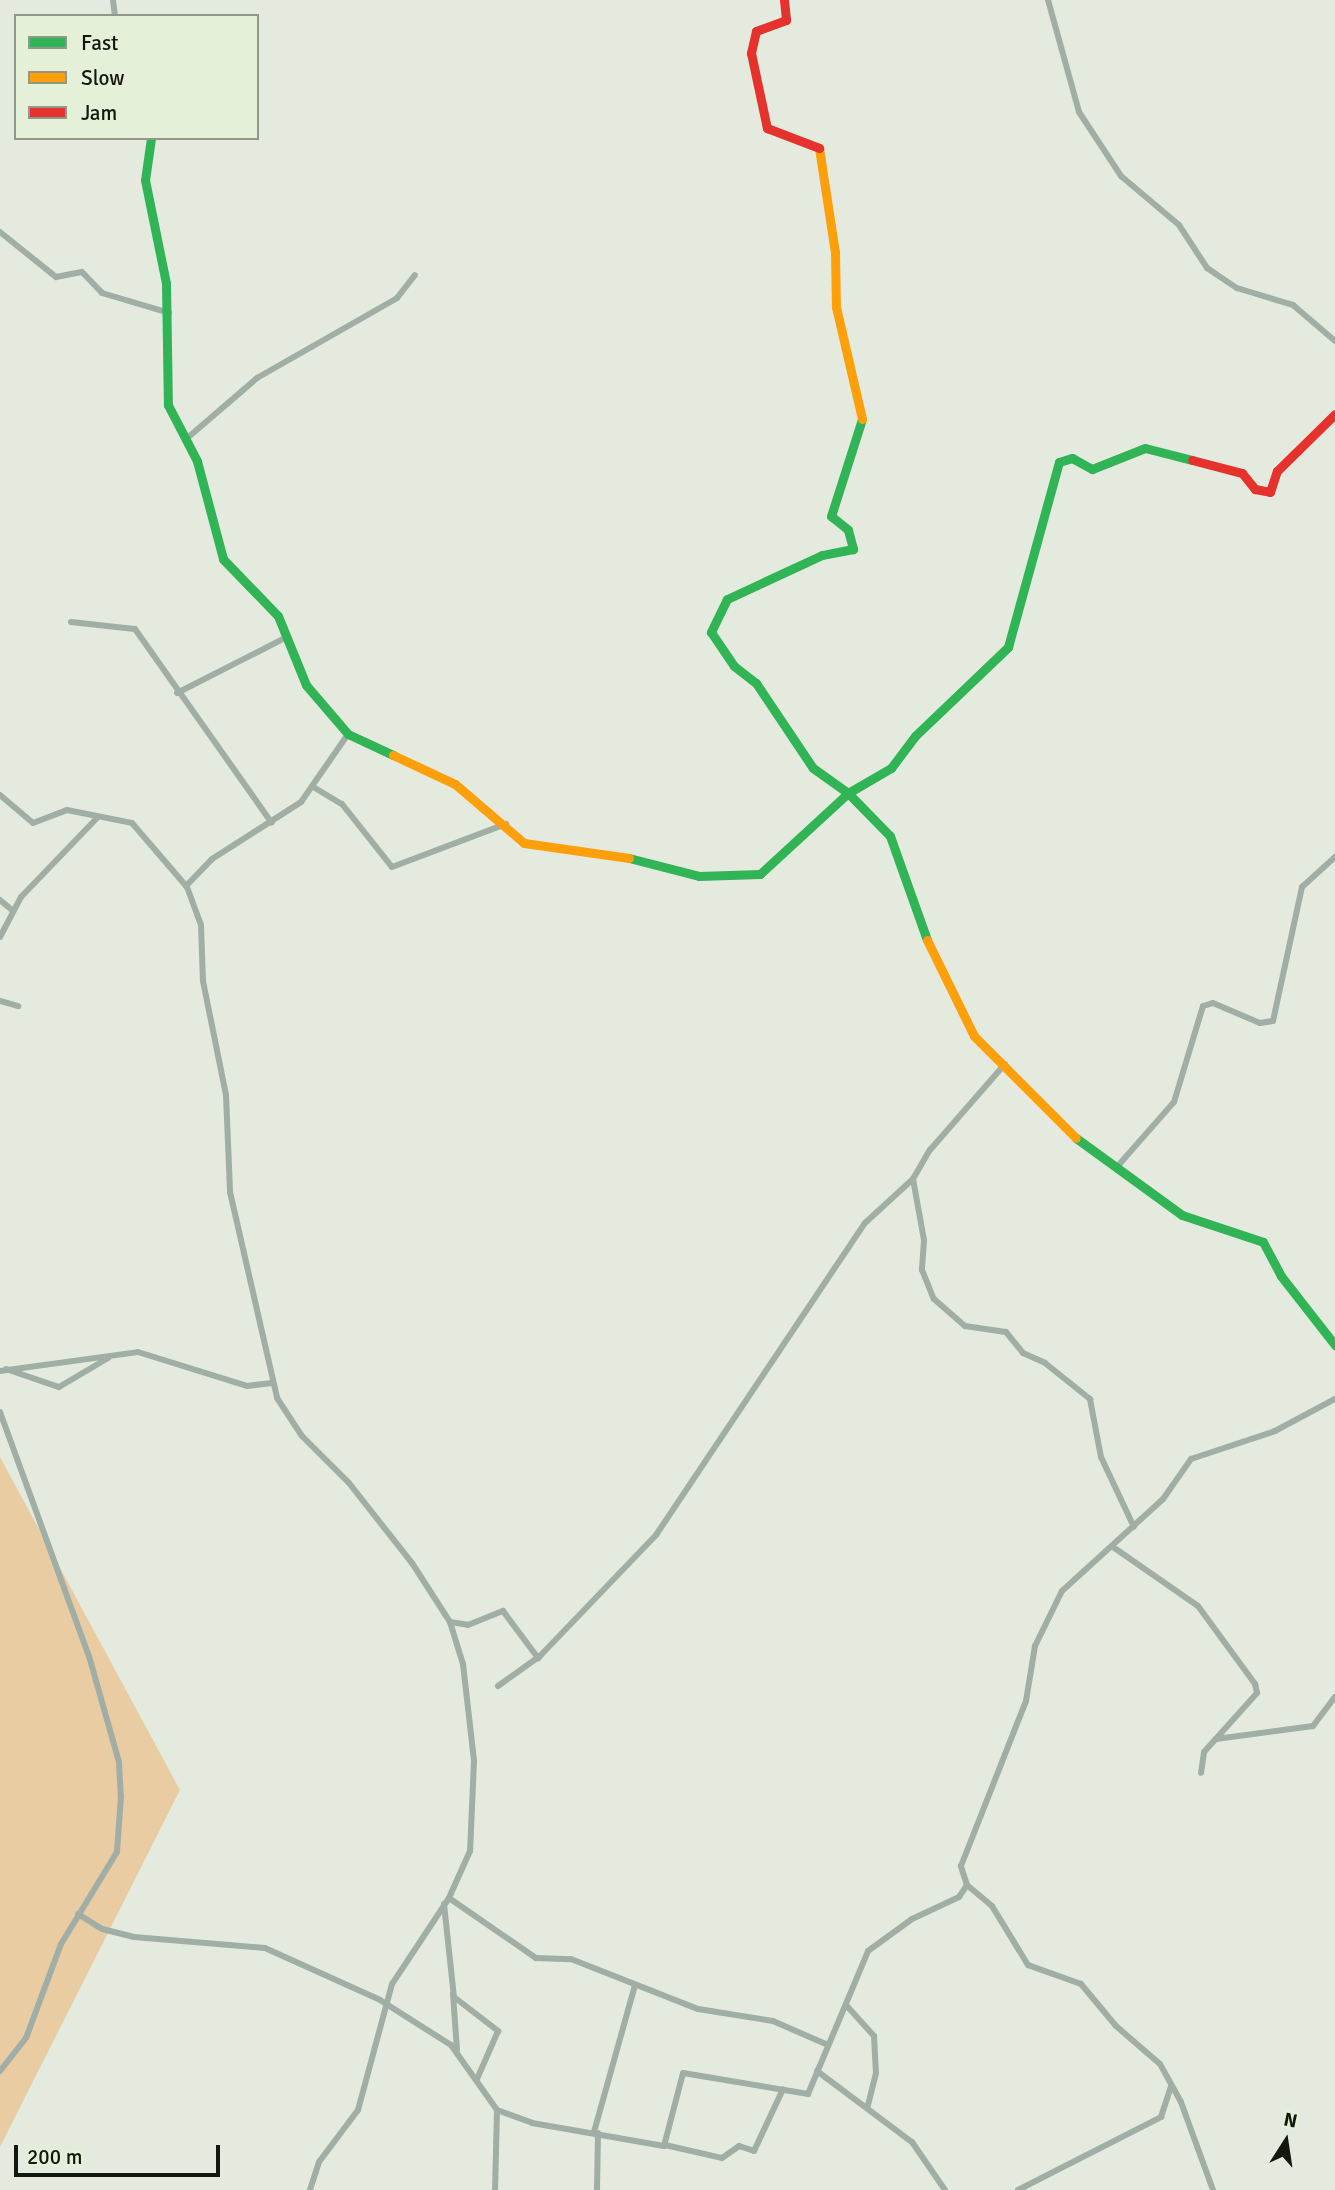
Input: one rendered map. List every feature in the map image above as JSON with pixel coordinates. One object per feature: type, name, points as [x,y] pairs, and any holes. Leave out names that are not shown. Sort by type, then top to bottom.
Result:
[{"type":"street","points":[[784,0],[786,20],[756,31],[751,53],[767,128],[819,147],[835,252],[836,307],[863,414],[831,516],[848,530],[853,549],[822,555],[753,592],[727,599],[718,608],[711,630],[734,666],[756,683],[813,768],[848,793],[890,836],[917,920],[964,1022],[1054,1121],[1116,1168],[1182,1215],[1263,1242],[1281,1276],[1335,1345]]},
{"type":"street","points":[[1048,0],[1079,112],[1121,176],[1179,225],[1207,268],[1237,288],[1293,305],[1335,341]]},
{"type":"street","points":[[151,140],[145,180],[169,313],[167,398],[203,478],[223,559],[278,617],[312,695],[348,734],[454,784],[506,824],[524,843],[592,849],[699,876],[745,877],[767,870],[848,793],[891,768],[915,736],[1008,647],[1029,555],[1059,462],[1072,458],[1092,469],[1145,448],[1242,473],[1255,489],[1270,492],[1277,471],[1335,415]]},
{"type":"street","points":[[0,232],[56,277],[82,272],[102,293],[131,306],[169,313]]},
{"type":"street","points":[[185,440],[262,374],[397,298],[415,275]]},
{"type":"street","points":[[71,622],[134,628],[177,693],[272,823]]},
{"type":"street","points":[[177,693],[287,637]]},
{"type":"street","points":[[186,886],[212,859],[272,823],[315,788],[348,734]]},
{"type":"street","points":[[315,788],[342,804],[392,867],[506,824]]},
{"type":"street","points":[[0,795],[33,823],[58,810],[134,824],[186,886],[201,925],[203,981],[226,1095],[230,1192],[272,1383],[287,1417],[349,1483],[450,1622],[466,1679],[474,1761],[470,1851],[447,1901],[385,2003],[358,2110],[319,2162],[310,2190]]},
{"type":"street","points":[[0,937],[12,910],[56,855],[97,817]]},
{"type":"street","points":[[1116,1168],[1174,1102],[1202,1006],[1213,1003],[1260,1023],[1273,1021],[1302,887],[1335,857]]},
{"type":"street","points":[[0,900],[12,910]]},
{"type":"street","points":[[0,1001],[18,1006]]},
{"type":"street","points":[[498,1686],[538,1658],[686,1497],[865,1223],[913,1179],[930,1150],[1005,1064]]},
{"type":"street","points":[[913,1179],[924,1240],[922,1270],[934,1299],[965,1325],[1006,1332],[1023,1353],[1045,1363],[1090,1399],[1101,1457],[1134,1527]]},
{"type":"street","points":[[3,1370],[144,1353],[247,1386],[272,1383]]},
{"type":"street","points":[[3,1370],[59,1387],[111,1356]]},
{"type":"street","points":[[1213,2190],[1171,2087],[1156,2059],[1116,2026],[1081,1984],[1028,1965],[992,1906],[967,1885],[961,1874],[964,1850],[1027,1701],[1042,1630],[1062,1591],[1163,1499],[1191,1459],[1275,1431],[1335,1399]]},
{"type":"street","points":[[0,1412],[68,1592],[118,1762],[117,1852],[78,1914],[26,2038],[0,2071]]},
{"type":"street","points":[[1113,1547],[1198,1606],[1251,1674],[1257,1693],[1204,1752],[1201,1773]]},
{"type":"street","points":[[450,1622],[468,1625],[503,1611],[538,1658]]},
{"type":"street","points":[[1215,1739],[1313,1726],[1335,1697]]},
{"type":"street","points":[[665,2145],[683,2073],[808,2094],[868,1951],[912,1919],[962,1896],[967,1885]]},
{"type":"street","points":[[447,1901],[536,1958],[571,1959],[698,2009],[773,2021],[828,2045]]},
{"type":"street","points":[[447,1901],[457,2050]]},
{"type":"street","points":[[78,1914],[92,1925],[134,1937],[265,1948],[385,2003],[457,2050],[496,2110],[495,2190]]},
{"type":"street","points":[[597,2190],[596,2133],[635,1984]]},
{"type":"street","points":[[453,1994],[498,2031],[477,2079]]},
{"type":"street","points":[[846,2005],[874,2036],[876,2073],[868,2106]]},
{"type":"street","points":[[817,2071],[868,2106],[918,2148],[946,2190]]},
{"type":"street","points":[[1018,2190],[1161,2117],[1171,2087]]},
{"type":"street","points":[[496,2110],[532,2123],[665,2145],[722,2158],[739,2146],[754,2151],[783,2089]]},
{"type":"shaded area","points":[[0,1457],[180,1790],[0,2147]]},
{"type":"traffic: fast","points":[[151,140],[145,180],[166,283],[168,405],[197,461],[223,559],[278,616],[306,685],[348,734],[393,755]]},
{"type":"traffic: fast","points":[[862,419],[831,516],[848,530],[853,549],[822,555],[727,599],[711,632],[734,666],[756,683],[813,768],[848,793],[890,836],[927,940]]},
{"type":"traffic: fast","points":[[629,858],[699,876],[760,874],[848,793],[891,768],[915,736],[1008,647],[1059,462],[1072,458],[1092,469],[1145,448],[1192,460]]},
{"type":"traffic: fast","points":[[1076,1138],[1182,1215],[1263,1242],[1281,1276],[1335,1345]]},
{"type":"traffic: slow","points":[[819,148],[835,252],[836,307],[862,419]]},
{"type":"traffic: slow","points":[[393,755],[455,784],[524,843],[629,858]]},
{"type":"traffic: slow","points":[[927,940],[974,1036],[1076,1138]]},
{"type":"traffic: jam","points":[[784,0],[786,20],[756,31],[751,53],[767,128],[819,148]]},
{"type":"traffic: jam","points":[[1192,460],[1242,473],[1255,489],[1270,492],[1277,471],[1335,414]]}]
